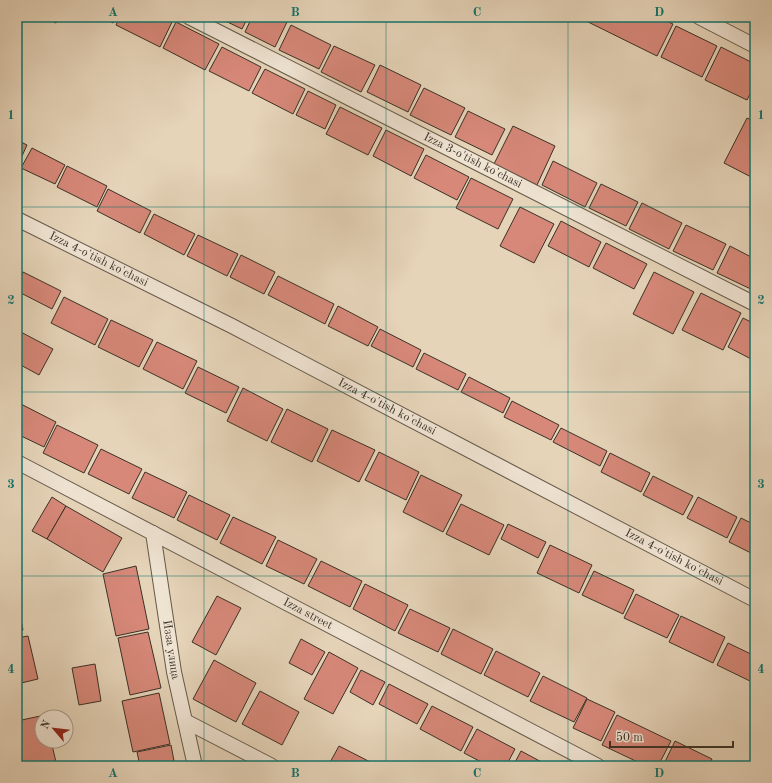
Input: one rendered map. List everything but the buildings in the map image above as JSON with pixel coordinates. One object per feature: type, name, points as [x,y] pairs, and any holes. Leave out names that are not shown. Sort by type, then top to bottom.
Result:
[{"type":"street","name":"Izza 3-o'tish ko'chasi","points":[[189,17],[755,304]]},
{"type":"street","points":[[699,17],[755,46]]},
{"type":"street","name":"Izza 4-o'tish ko'chasi","points":[[17,219],[232,326],[755,600]]},
{"type":"street","name":"Izza street","points":[[17,462],[598,766]]},
{"type":"street","name":"Изза улица","points":[[152,533],[174,672],[195,766]]},
{"type":"street","points":[[185,721],[272,766]]}]
